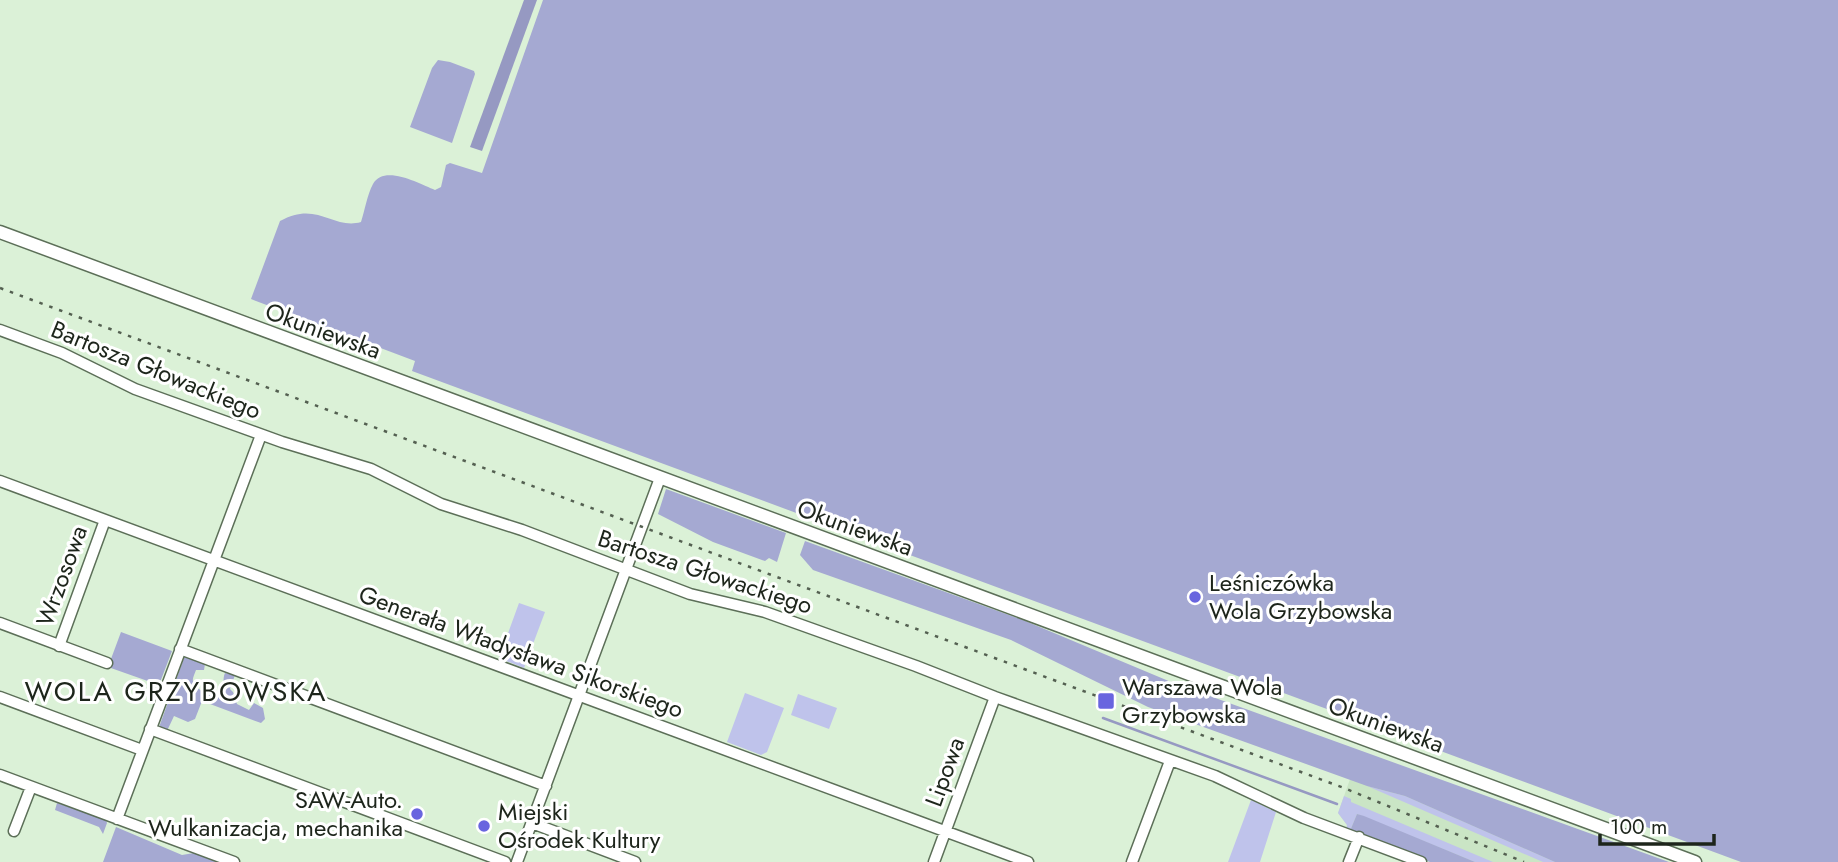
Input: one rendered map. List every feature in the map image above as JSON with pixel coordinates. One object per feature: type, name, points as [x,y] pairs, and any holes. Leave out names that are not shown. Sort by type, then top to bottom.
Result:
[{"type":"main road","name":"Okuniewska","points":[[0,232],[1695,862]]},
{"type":"street","name":"Bartosza Głowackiego","points":[[0,330],[62,353],[118,382],[261,435],[371,469],[441,504],[522,530],[690,594],[747,607],[795,622],[916,666],[1233,783],[1312,821],[1421,862]]},
{"type":"street","points":[[117,819],[261,435]]},
{"type":"street","points":[[517,862],[660,478]]},
{"type":"street","name":"Generała Władysława Sikorskiego","points":[[0,481],[1028,862]]},
{"type":"street","name":"Wrzosowa","points":[[59,646],[106,520]]},
{"type":"street","points":[[0,623],[107,663]]},
{"type":"street","points":[[180,649],[546,786]]},
{"type":"street","points":[[0,696],[142,750]]},
{"type":"street","name":"Lipowa","points":[[934,862],[995,697]]},
{"type":"street","points":[[150,729],[505,862]]},
{"type":"street","points":[[1132,862],[1170,761]]},
{"type":"street","points":[[0,775],[234,862]]},
{"type":"street","points":[[14,831],[31,787]]},
{"type":"street","points":[[532,824],[635,862]]},
{"type":"street","points":[[1349,862],[1359,837]]},
{"type":"shaded area","points":[[524,0],[537,0],[482,151],[470,147]]},
{"type":"shaded area","points":[[543,0],[1838,0],[1838,862],[1741,862],[412,371],[415,361],[251,299],[280,221],[304,213],[342,222],[361,222],[373,184],[378,178],[402,177],[435,190],[441,187],[446,165],[450,163],[482,173]]},
{"type":"shaded area","points":[[438,60],[474,71],[475,74],[452,143],[410,127],[432,68]]},
{"type":"shaded area","points":[[666,489],[786,533],[777,562],[769,558],[765,561],[713,542],[658,514]]},
{"type":"shaded area","points":[[805,541],[1023,620],[1171,682],[1669,862],[1555,862],[1405,796],[1367,786],[1148,707],[1011,640],[813,570],[800,555]]},
{"type":"shaded area","points":[[519,603],[545,612],[524,668],[499,658]]},
{"type":"shaded area","points":[[121,632],[172,651],[159,685],[108,667]]},
{"type":"shaded area","points":[[184,658],[205,664],[204,670],[196,670],[193,679],[201,691],[214,697],[222,697],[225,673],[235,675],[230,689],[237,704],[249,710],[254,703],[263,708],[265,719],[261,723],[202,701],[195,719],[188,722],[174,716],[167,731],[158,730]]},
{"type":"shaded area","points":[[745,693],[784,708],[767,752],[761,755],[727,742]]},
{"type":"shaded area","points":[[798,694],[837,708],[829,729],[791,715]]},
{"type":"shaded area","points":[[1360,751],[1652,862],[1430,862],[1346,830],[1347,825],[1338,813]]},
{"type":"shaded area","points":[[1367,786],[1405,796],[1555,862],[1543,862]]},
{"type":"shaded area","points":[[1344,796],[1351,799],[1351,802],[1493,862],[1475,862],[1357,814],[1350,831],[1346,830],[1347,825],[1338,813]]},
{"type":"shaded area","points":[[1251,800],[1276,812],[1260,862],[1228,862]]},
{"type":"shaded area","points":[[57,803],[106,820],[103,834],[99,827],[55,810]]},
{"type":"shaded area","points":[[1357,814],[1475,862],[1430,862],[1350,831]]},
{"type":"shaded area","points":[[116,827],[182,855],[194,853],[219,862],[103,862]]},
{"type":"waterway","points":[[1103,718],[1337,804]]},
{"type":"railway","points":[[0,288],[1344,788],[1524,862]]},
{"type":"place","name":"Leśniczówka Wola Grzybowska","points":[[1195,597]]},
{"type":"place","name":"Warszawa Wola Grzybowska","points":[[1106,701]]},
{"type":"place","name":"SAW-Auto. Wulkanizacja, mechanika","points":[[417,814]]},
{"type":"place","name":"Miejski Ośrodek Kultury","points":[[484,826]]},
{"type":"district","name":"WOLA GRZYBOWSKA","points":[[176,691]]}]
